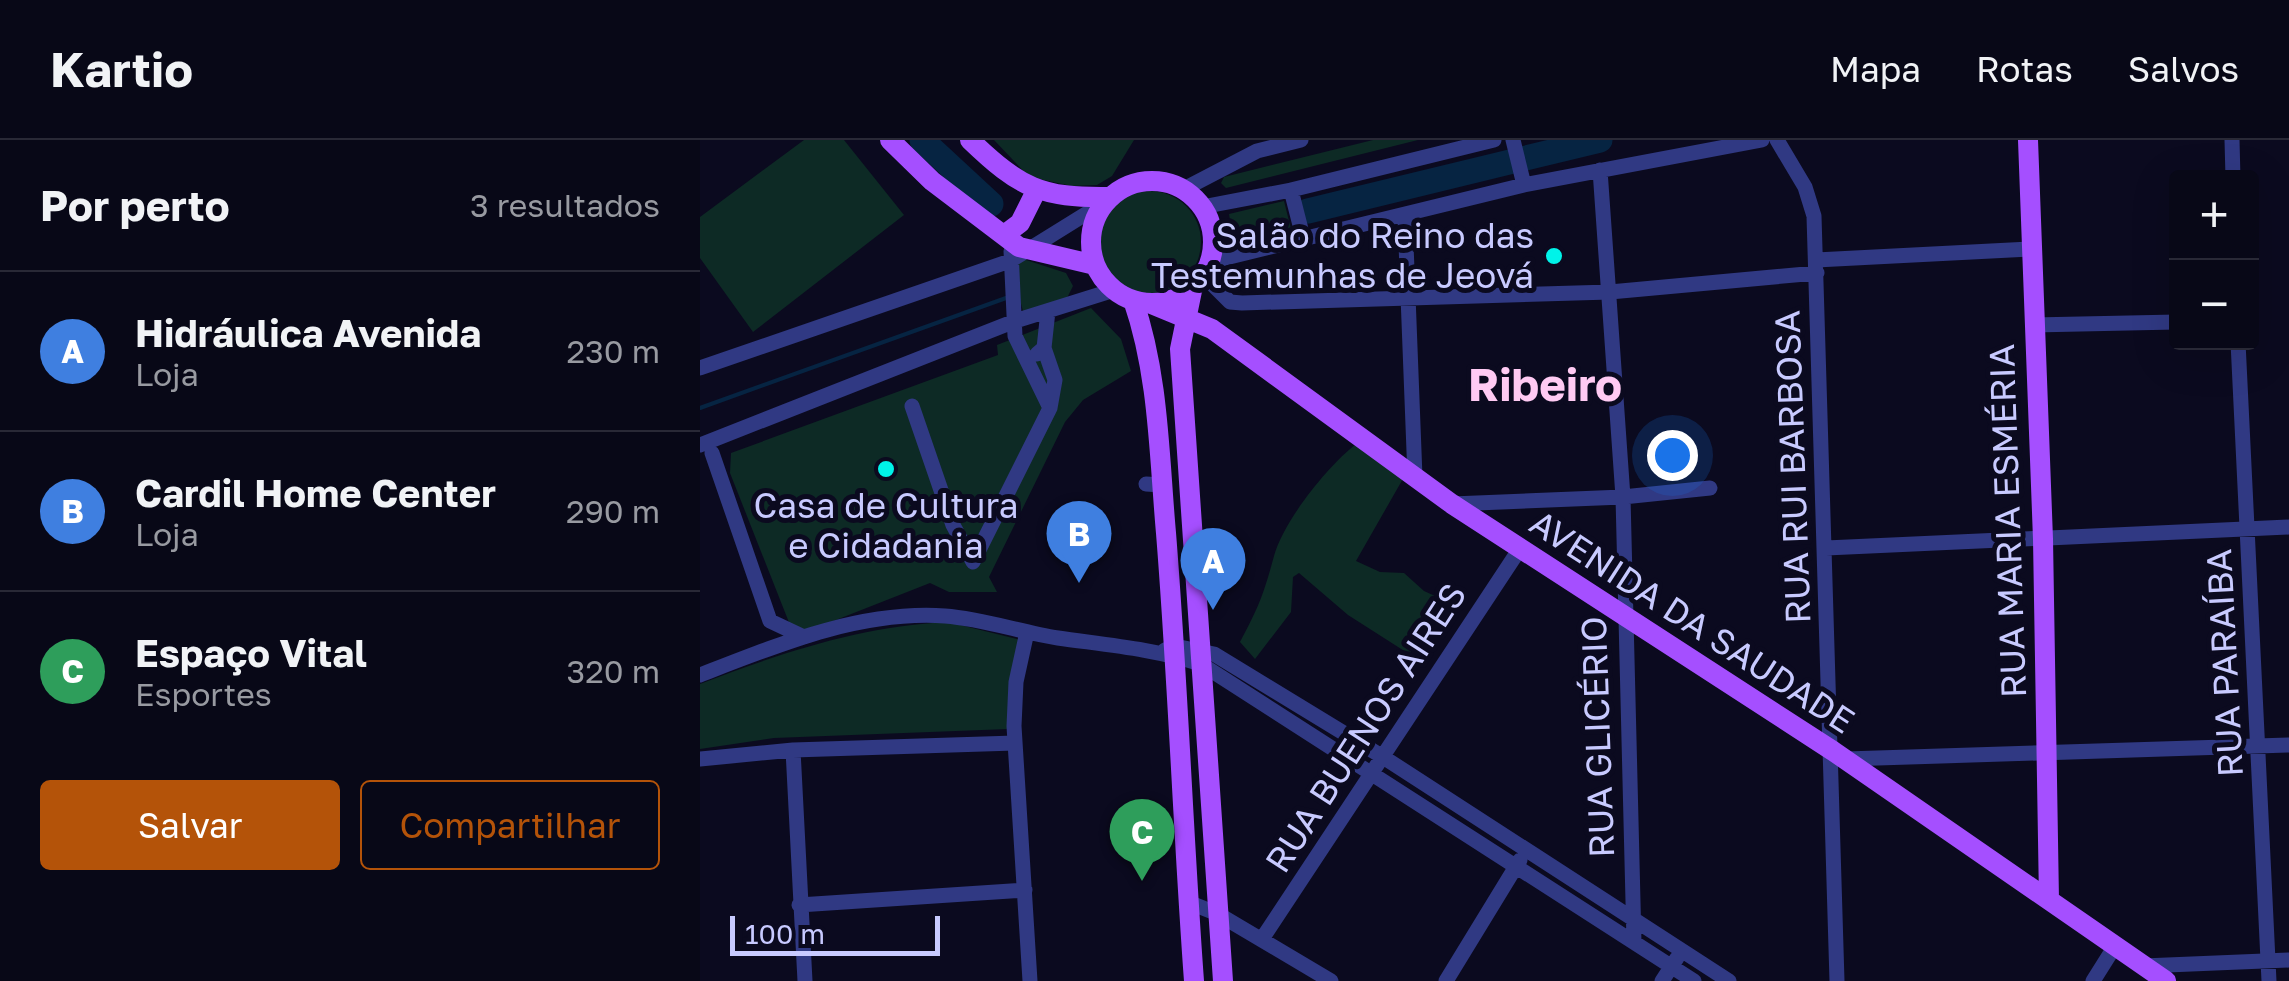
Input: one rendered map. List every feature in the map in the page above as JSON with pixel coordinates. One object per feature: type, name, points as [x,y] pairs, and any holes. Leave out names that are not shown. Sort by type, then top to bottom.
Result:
[{"type":"main road","points":[[890,140],[932,182],[1013,247],[1095,265]]},
{"type":"main road","points":[[970,140],[1036,191],[1060,198],[1107,200]]},
{"type":"main road","name":"RUA MARIA ESMÉRIA","points":[[2028,140],[2043,539],[2049,900]]},
{"type":"main road","points":[[1202,275],[1180,296],[1141,302],[1114,290],[1095,265],[1091,232],[1107,200],[1122,188],[1154,180],[1184,190],[1202,206],[1212,233],[1202,275],[1185,316],[1180,348],[1224,981]]},
{"type":"main road","points":[[1013,247],[1036,191]]},
{"type":"main road","points":[[1141,302],[1152,368],[1154,485],[1171,651],[1194,981]]},
{"type":"main road","name":"AVENIDA DA SAUDADE","points":[[1141,302],[1185,316],[1240,348],[1519,550],[1839,755],[2166,981]]},
{"type":"street","points":[[1184,190],[1257,151],[1300,140]]},
{"type":"street","points":[[1202,206],[1291,190],[1494,140]]},
{"type":"street","points":[[1762,140],[1600,170],[1523,179],[1405,218],[1304,242],[1202,275],[1230,302],[1412,301],[1610,292],[1817,266],[2030,249]]},
{"type":"street","name":"RUA RUI BARBOSA","points":[[1777,140],[1805,186],[1814,216],[1826,548],[1839,755],[1837,981]]},
{"type":"street","points":[[2232,140],[2233,170]]},
{"type":"street","points":[[1514,143],[1523,179]]},
{"type":"street","name":"RUA GLICÉRIO","points":[[1600,170],[1623,497],[1634,942]]},
{"type":"street","points":[[1291,190],[1304,242]]},
{"type":"street","points":[[700,368],[1013,247],[1107,200]]},
{"type":"street","points":[[1405,218],[1412,301],[1415,477]]},
{"type":"street","points":[[1013,247],[1015,321],[1038,391],[1050,408]]},
{"type":"street","points":[[804,637],[770,620],[706,449],[1015,321],[1114,290]]},
{"type":"street","points":[[912,406],[952,521],[973,562],[1050,408],[1055,388],[1044,348],[1048,311]]},
{"type":"street","points":[[2033,325],[2169,322]]},
{"type":"street","points":[[1024,354],[1037,354],[1044,348]]},
{"type":"street","name":"RUA PARAÍBA","points":[[2238,350],[2269,981]]},
{"type":"street","points":[[1038,391],[1055,388]]},
{"type":"street","points":[[1452,504],[1623,497],[1710,488]]},
{"type":"street","points":[[1826,548],[2289,527]]},
{"type":"street","name":"RUA BUENOS AIRES","points":[[1262,939],[1519,550]]},
{"type":"street","points":[[700,675],[804,637],[904,616],[976,620],[1027,632],[1200,656],[1383,757],[1634,942],[1694,981]]},
{"type":"street","points":[[1027,632],[1016,682],[1015,743],[1030,981]]},
{"type":"street","points":[[1200,656],[1372,773],[1521,860],[1636,920],[1728,981]]},
{"type":"street","points":[[700,759],[793,750],[1015,743]]},
{"type":"street","points":[[1839,755],[2289,745]]},
{"type":"street","points":[[793,750],[805,981]]},
{"type":"street","points":[[1446,981],[1521,860]]},
{"type":"street","points":[[799,904],[1025,890]]},
{"type":"street","points":[[1188,902],[1218,914],[1332,981]]},
{"type":"street","points":[[2093,981],[2115,946]]},
{"type":"street","points":[[1662,981],[1683,951]]},
{"type":"street","points":[[2143,966],[2289,960]]},
{"type":"green space","points":[[804,140],[844,140],[904,215],[753,332],[700,258],[700,217]]},
{"type":"green space","points":[[994,140],[1134,140],[1112,176],[1097,185],[1072,186],[1029,177]]},
{"type":"green space","points":[[1373,140],[1418,140],[1226,188],[1221,183],[1224,177]]},
{"type":"green space","points":[[1150,191],[1169,195],[1186,206],[1197,223],[1201,242],[1197,261],[1186,278],[1169,289],[1150,293],[1131,289],[1114,278],[1103,261],[1099,242],[1103,223],[1114,206],[1131,195]]},
{"type":"green space","points":[[1284,201],[1291,229],[1234,244],[1229,214]]},
{"type":"green space","points":[[1023,259],[1066,273],[1073,286],[1067,298],[1024,315],[1011,266]]},
{"type":"green space","name":"Casa de Cultura e Cidadania","points":[[1091,308],[1121,339],[1131,371],[1083,400],[1065,422],[989,577],[997,592],[949,592],[930,583],[808,631],[790,625],[730,473],[731,453],[998,355],[997,345]]},
{"type":"green space","points":[[1356,444],[1404,477],[1356,561],[1380,572],[1404,573],[1424,591],[1453,604],[1440,636],[1420,661],[1348,615],[1299,573],[1293,577],[1291,612],[1255,659],[1240,642],[1260,600],[1279,542],[1308,495]]},
{"type":"green space","points":[[948,622],[1021,640],[1008,729],[774,738],[700,749],[700,684],[853,635]]},
{"type":"waterway","points":[[922,140],[991,204]]},
{"type":"waterway","points":[[1308,211],[1600,140]]},
{"type":"waterway","points":[[700,408],[1006,298]]},
{"type":"place","name":"Salão do Reino das Testemunhas de Jeová","points":[[1554,256]]},
{"type":"place","name":"Casa de Cultura e Cidadania","points":[[886,469]]},
{"type":"place","name":"Cardil Home Center","points":[[1079,583]]},
{"type":"place","name":"Hidráulica Avenida","points":[[1213,610]]},
{"type":"place","name":"Espaço Vital","points":[[1142,881]]},
{"type":"district","name":"Ribeiro","points":[[1545,385]]}]
